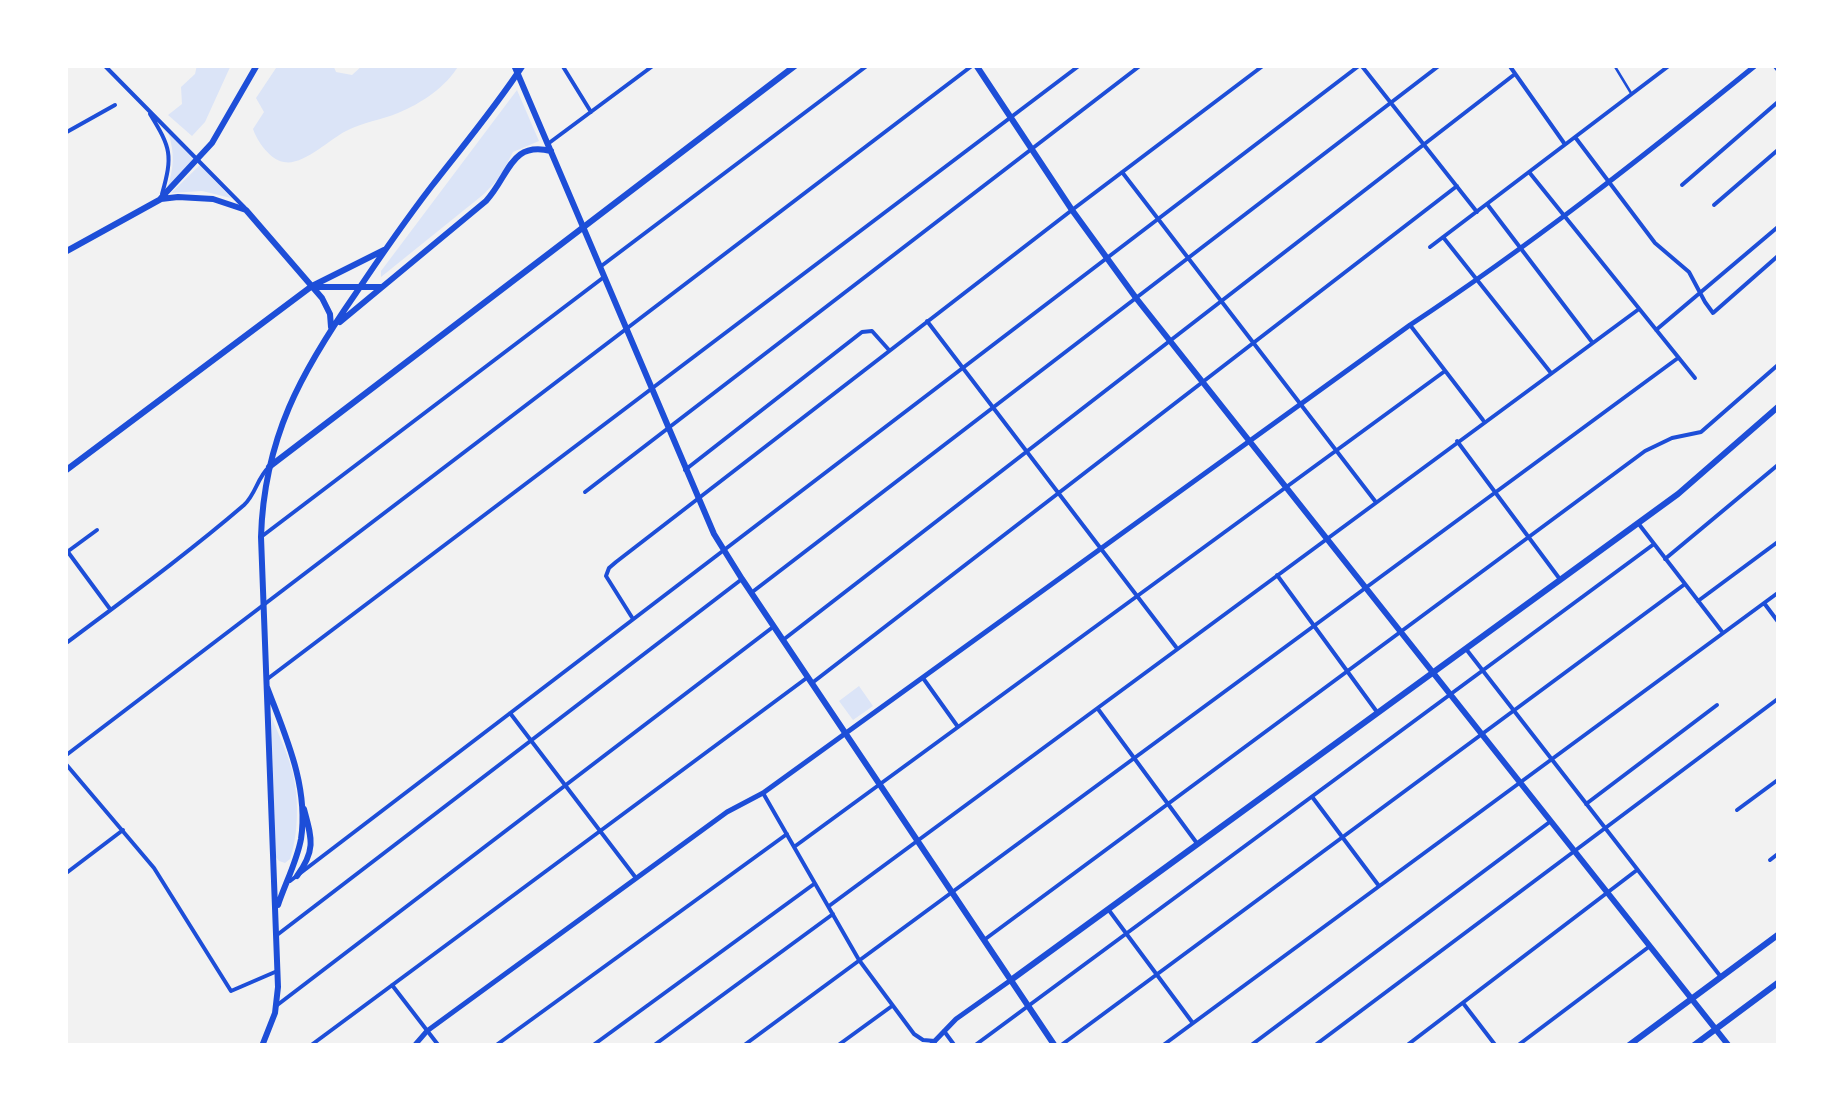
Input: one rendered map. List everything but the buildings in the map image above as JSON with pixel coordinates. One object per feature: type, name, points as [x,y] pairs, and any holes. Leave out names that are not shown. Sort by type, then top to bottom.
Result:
[{"type":"main road","points":[[65,252],[160,199],[212,143],[257,65]]},
{"type":"main road","points":[[514,65],[685,470],[724,550],[1057,1046]]},
{"type":"main road","points":[[262,1046],[276,1006],[278,970],[261,537],[263,498],[276,440],[296,390],[331,329],[523,65]]},
{"type":"main road","points":[[269,467],[796,65]]},
{"type":"main road","points":[[974,65],[1136,298],[1728,1046]]},
{"type":"main road","points":[[331,329],[486,201],[518,154],[531,148],[549,148]]},
{"type":"main road","points":[[160,199],[196,196],[246,210],[312,286],[327,307],[331,329]]},
{"type":"main road","points":[[65,471],[312,286],[385,250]]},
{"type":"main road","points":[[312,286],[381,287]]},
{"type":"main road","points":[[1010,980],[1638,523],[1699,477],[1779,406]]},
{"type":"main road","points":[[265,681],[291,750],[312,836],[310,858],[297,876]]},
{"type":"main road","points":[[276,912],[301,837],[301,798]]},
{"type":"main road","points":[[1628,1046],[1779,934]]},
{"type":"main road","points":[[1692,1046],[1779,982]]},
{"type":"street","points":[[104,65],[246,210]]},
{"type":"street","points":[[562,65],[591,112]]},
{"type":"street","points":[[549,148],[654,65]]},
{"type":"street","points":[[600,268],[868,65]]},
{"type":"street","points":[[65,756],[974,65]]},
{"type":"street","points":[[265,681],[1080,65]]},
{"type":"street","points":[[585,492],[1140,65]]},
{"type":"street","points":[[633,620],[609,583],[609,568],[1264,65]]},
{"type":"street","points":[[285,885],[1360,65],[1477,212]]},
{"type":"street","points":[[751,593],[1440,65]]},
{"type":"street","points":[[1509,65],[1565,144]]},
{"type":"street","points":[[1614,65],[1632,94]]},
{"type":"street","points":[[1430,247],[1670,65]]},
{"type":"street","points":[[414,1046],[427,1030],[727,812],[764,793],[1410,324],[1521,248],[1756,65]]},
{"type":"street","points":[[783,640],[1515,74]]},
{"type":"street","points":[[1682,185],[1779,101]]},
{"type":"street","points":[[65,133],[115,106]]},
{"type":"street","points":[[147,110],[170,150],[160,199]]},
{"type":"street","points":[[1575,137],[1655,244],[1688,272],[1713,313],[1779,255]]},
{"type":"street","points":[[1714,205],[1779,149]]},
{"type":"street","points":[[1122,172],[1375,502]]},
{"type":"street","points":[[1529,172],[1695,378]]},
{"type":"street","points":[[310,1046],[600,830],[810,680],[1457,186]]},
{"type":"street","points":[[1488,204],[1592,342]]},
{"type":"street","points":[[1656,330],[1779,226]]},
{"type":"street","points":[[1443,237],[1551,374]]},
{"type":"street","points":[[261,537],[604,277]]},
{"type":"street","points":[[828,906],[1639,309]]},
{"type":"street","points":[[927,321],[1177,648]]},
{"type":"street","points":[[1410,324],[1484,422]]},
{"type":"street","points":[[685,470],[862,332],[872,331],[890,350]]},
{"type":"street","points":[[743,1046],[1678,358]]},
{"type":"street","points":[[984,940],[1645,451],[1672,438],[1701,432],[1779,364]]},
{"type":"street","points":[[794,847],[1445,371]]},
{"type":"street","points":[[1457,441],[1560,580]]},
{"type":"street","points":[[1665,559],[1779,464]]},
{"type":"street","points":[[65,644],[248,502],[269,467]]},
{"type":"street","points":[[1638,523],[1722,633]]},
{"type":"street","points":[[97,530],[66,550],[110,610]]},
{"type":"street","points":[[1698,601],[1779,541]]},
{"type":"street","points":[[974,1046],[1654,544]]},
{"type":"street","points":[[1276,575],[1378,713]]},
{"type":"street","points":[[277,936],[742,579]]},
{"type":"street","points":[[1057,1046],[1684,584]]},
{"type":"street","points":[[1162,1046],[1779,592]]},
{"type":"street","points":[[1764,603],[1779,623]]},
{"type":"street","points":[[276,1006],[774,626]]},
{"type":"street","points":[[1466,649],[1720,977]]},
{"type":"street","points":[[923,678],[958,727]]},
{"type":"street","points":[[1314,1046],[1779,698]]},
{"type":"street","points":[[1586,804],[1717,705]]},
{"type":"street","points":[[1098,708],[1197,844]]},
{"type":"street","points":[[510,713],[636,878]]},
{"type":"street","points":[[65,763],[169,890],[231,990],[278,970]]},
{"type":"street","points":[[1736,810],[1779,779]]},
{"type":"street","points":[[764,793],[859,960],[914,1034],[933,1044],[956,1019],[1010,980]]},
{"type":"street","points":[[1312,796],[1379,886]]},
{"type":"street","points":[[1250,1046],[1550,821]]},
{"type":"street","points":[[65,874],[123,830]]},
{"type":"street","points":[[494,1046],[787,834]]},
{"type":"street","points":[[1770,860],[1779,853]]},
{"type":"street","points":[[1406,1046],[1637,870]]},
{"type":"street","points":[[592,1046],[815,883]]},
{"type":"street","points":[[1108,909],[1193,1023]]},
{"type":"street","points":[[654,1046],[833,914]]},
{"type":"street","points":[[1517,1046],[1650,946]]},
{"type":"street","points":[[392,985],[438,1046]]},
{"type":"street","points":[[1463,1003],[1496,1046]]},
{"type":"street","points":[[837,1046],[892,1006]]},
{"type":"street","points":[[944,1031],[955,1046]]},
{"type":"street","points":[[664,1038],[670,1046]]},
{"type":"shaded area","points":[[197,65],[231,65],[205,122],[192,136],[168,115],[182,104],[181,87],[195,74]]},
{"type":"shaded area","points":[[278,65],[333,65],[336,72],[352,75],[363,65],[459,65],[440,87],[416,104],[352,128],[299,160],[284,162],[269,154],[253,129],[264,112],[256,98]]},
{"type":"shaded area","points":[[517,90],[539,141],[513,152],[500,177],[484,194],[381,277],[381,271]]},
{"type":"shaded area","points":[[168,132],[195,161],[167,189],[173,160]]},
{"type":"shaded area","points":[[200,165],[231,198],[202,191],[171,193]]},
{"type":"shaded area","points":[[859,686],[873,706],[853,720],[839,701]]},
{"type":"shaded area","points":[[271,716],[290,763],[296,791],[295,838],[290,859],[285,863],[276,857]]}]
